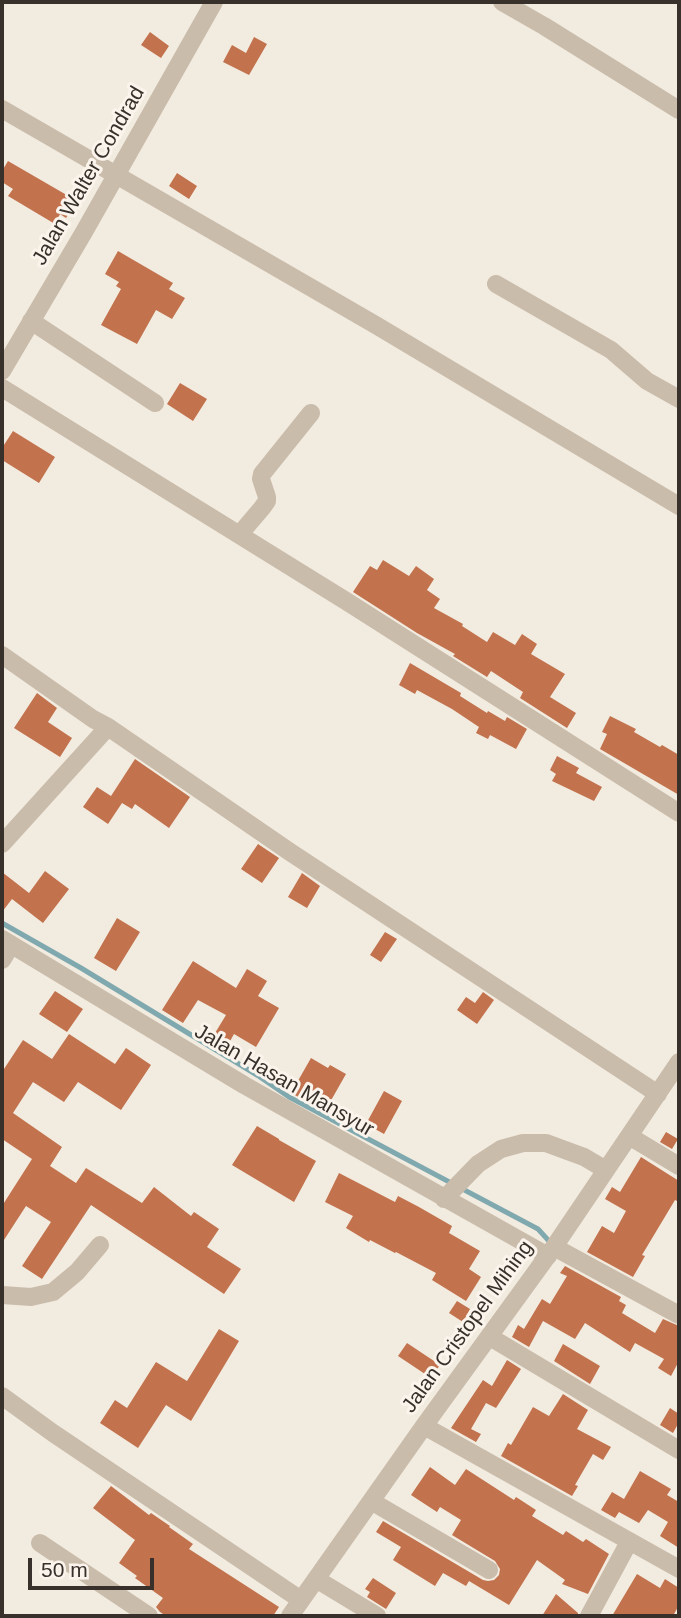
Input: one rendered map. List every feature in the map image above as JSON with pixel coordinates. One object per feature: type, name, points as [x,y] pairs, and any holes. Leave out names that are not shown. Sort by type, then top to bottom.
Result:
[{"type":"street","name":"Jalan Walter Condrad","points":[[2,371],[214,2]]},
{"type":"street","points":[[502,2],[679,110]]},
{"type":"street","points":[[4,114],[116,175],[374,324],[679,506]]},
{"type":"street","points":[[496,284],[611,351],[647,380],[679,399]]},
{"type":"street","points":[[31,321],[155,403]]},
{"type":"street","points":[[2,388],[346,601],[679,813]]},
{"type":"street","points":[[239,535],[267,501],[262,474],[311,413]]},
{"type":"street","points":[[2,654],[301,860],[658,1094]]},
{"type":"street","points":[[2,844],[108,727]]},
{"type":"street","name":"Jalan Hasan Mansyur","points":[[5,948],[444,1199],[679,1315]]},
{"type":"street","name":"Jalan Cristopel Mihing","points":[[290,1616],[551,1251],[679,1062]]},
{"type":"street","points":[[629,1136],[679,1166]]},
{"type":"street","points":[[444,1199],[478,1164],[501,1149],[523,1143],[546,1143],[584,1157],[606,1170]]},
{"type":"street","points":[[2,1295],[31,1297],[53,1292],[77,1272],[100,1245]]},
{"type":"street","points":[[489,1337],[679,1450]]},
{"type":"street","points":[[2,1396],[301,1600]]},
{"type":"street","points":[[424,1426],[679,1569]]},
{"type":"street","points":[[372,1501],[489,1570]]},
{"type":"street","points":[[589,1616],[629,1542]]},
{"type":"street","points":[[40,1543],[149,1616]]},
{"type":"street","points":[[316,1579],[377,1616]]},
{"type":"building","points":[[150,32],[169,46],[161,58],[141,45]]},
{"type":"building","points":[[254,37],[267,44],[249,75],[223,62],[232,45],[246,53]]},
{"type":"building","points":[[8,161],[77,201],[66,218],[60,214],[55,224],[8,196],[13,189],[2,182],[2,171]]},
{"type":"building","points":[[177,173],[197,186],[189,199],[169,186]]},
{"type":"building","points":[[118,251],[173,283],[169,289],[185,298],[172,319],[156,310],[137,344],[101,325],[121,289],[116,286],[119,282],[105,274]]},
{"type":"building","points":[[180,383],[207,399],[193,421],[167,404]]},
{"type":"building","points":[[13,431],[55,457],[39,483],[2,460],[2,448]]},
{"type":"building","points":[[383,560],[409,576],[416,566],[434,579],[427,590],[440,599],[434,608],[463,624],[462,626],[487,642],[493,632],[515,645],[522,634],[537,644],[531,654],[565,674],[550,697],[576,713],[567,728],[520,698],[523,692],[491,671],[487,677],[453,656],[455,654],[353,592],[370,566],[377,570]]},
{"type":"building","points":[[410,663],[461,693],[460,696],[487,713],[488,711],[505,721],[507,717],[527,729],[516,749],[490,735],[488,739],[476,733],[479,727],[452,709],[417,690],[415,694],[399,685]]},
{"type":"building","points":[[37,693],[57,708],[48,722],[72,738],[60,757],[14,728]]},
{"type":"building","points":[[610,716],[636,729],[634,732],[660,747],[662,745],[679,755],[679,795],[600,749],[607,734],[602,732]]},
{"type":"building","points":[[557,756],[579,768],[576,773],[602,787],[594,801],[552,781],[556,774],[550,770]]},
{"type":"building","points":[[135,759],[190,797],[169,828],[135,804],[132,809],[122,803],[108,824],[83,807],[97,787],[111,796]]},
{"type":"building","points":[[258,844],[279,858],[262,883],[241,869]]},
{"type":"building","points":[[45,871],[69,889],[43,923],[12,899],[2,912],[2,872],[29,893]]},
{"type":"building","points":[[302,873],[320,886],[307,908],[288,897]]},
{"type":"building","points":[[117,918],[140,932],[116,971],[94,958]]},
{"type":"building","points":[[385,932],[397,939],[381,962],[370,955]]},
{"type":"building","points":[[193,961],[236,988],[247,969],[267,981],[258,996],[279,1008],[256,1047],[234,1034],[224,1052],[209,1043],[226,1015],[198,1000],[183,1023],[162,1010]]},
{"type":"building","points":[[55,991],[83,1009],[67,1032],[39,1014]]},
{"type":"building","points":[[483,992],[494,1000],[477,1024],[457,1010],[466,997],[475,1003]]},
{"type":"building","points":[[69,1034],[115,1064],[126,1048],[151,1065],[121,1110],[78,1082],[64,1102],[33,1082],[13,1113],[62,1147],[50,1166],[76,1183],[86,1168],[142,1203],[154,1187],[191,1216],[194,1212],[219,1229],[207,1247],[241,1269],[224,1294],[91,1205],[42,1279],[22,1266],[51,1222],[26,1206],[2,1243],[2,1206],[32,1159],[2,1139],[2,1072],[23,1040],[52,1059]]},
{"type":"building","points":[[311,1058],[346,1074],[325,1111],[291,1093]]},
{"type":"building","points":[[384,1091],[402,1101],[384,1134],[366,1124]]},
{"type":"building","points":[[257,1126],[316,1161],[294,1202],[232,1165]]},
{"type":"building","points":[[666,1132],[678,1139],[672,1149],[660,1142]]},
{"type":"building","points":[[641,1157],[679,1181],[679,1202],[675,1200],[642,1255],[645,1256],[633,1277],[587,1252],[602,1226],[614,1233],[626,1211],[605,1199],[612,1187],[620,1192]]},
{"type":"building","points":[[339,1173],[395,1202],[398,1196],[419,1207],[452,1226],[449,1233],[480,1251],[469,1269],[481,1277],[466,1301],[432,1280],[436,1273],[396,1252],[370,1240],[369,1242],[346,1228],[353,1216],[325,1202]]},
{"type":"building","points":[[565,1266],[621,1297],[619,1301],[626,1305],[622,1313],[655,1333],[663,1319],[679,1326],[679,1361],[671,1376],[658,1368],[664,1359],[635,1343],[630,1352],[585,1323],[575,1339],[543,1321],[529,1347],[512,1337],[518,1325],[524,1329],[542,1299],[550,1304],[567,1276],[560,1273]]},
{"type":"building","points":[[457,1301],[470,1309],[463,1322],[449,1313]]},
{"type":"building","points":[[219,1329],[239,1341],[191,1421],[166,1405],[138,1448],[100,1423],[115,1400],[127,1408],[156,1362],[187,1381]]},
{"type":"building","points":[[407,1343],[440,1365],[431,1378],[398,1356]]},
{"type":"building","points":[[563,1344],[600,1366],[590,1384],[554,1361]]},
{"type":"building","points":[[507,1360],[521,1369],[496,1408],[486,1403],[471,1429],[481,1434],[476,1442],[451,1428],[483,1380],[492,1386]]},
{"type":"building","points":[[563,1394],[588,1410],[577,1429],[611,1447],[603,1460],[593,1454],[575,1485],[578,1486],[572,1496],[501,1456],[508,1443],[511,1445],[533,1407],[549,1416]]},
{"type":"building","points":[[670,1408],[679,1414],[679,1422],[673,1433],[660,1425]]},
{"type":"building","points":[[430,1467],[455,1485],[466,1469],[514,1500],[516,1497],[536,1510],[532,1516],[563,1535],[566,1531],[583,1542],[586,1539],[609,1554],[588,1594],[562,1584],[565,1580],[537,1560],[509,1605],[469,1581],[466,1586],[443,1573],[435,1586],[393,1560],[401,1547],[376,1532],[383,1521],[483,1580],[494,1580],[499,1575],[500,1569],[495,1561],[452,1535],[461,1520],[440,1507],[437,1512],[411,1495]]},
{"type":"building","points":[[640,1471],[671,1489],[667,1495],[679,1502],[679,1548],[660,1536],[668,1522],[648,1510],[639,1523],[619,1512],[615,1518],[601,1510],[612,1492],[624,1499]]},
{"type":"building","points":[[111,1486],[193,1544],[189,1549],[279,1607],[273,1616],[166,1616],[160,1612],[156,1607],[163,1598],[119,1563],[135,1540],[93,1508]]},
{"type":"building","points":[[637,1574],[660,1588],[665,1579],[679,1588],[679,1605],[673,1616],[612,1616]]},
{"type":"building","points":[[373,1578],[396,1593],[386,1609],[367,1597],[370,1592],[365,1589]]},
{"type":"building","points":[[556,1594],[578,1613],[578,1616],[542,1616]]},
{"type":"waterway","points":[[2,923],[81,968],[289,1097],[538,1229],[549,1241]]}]
